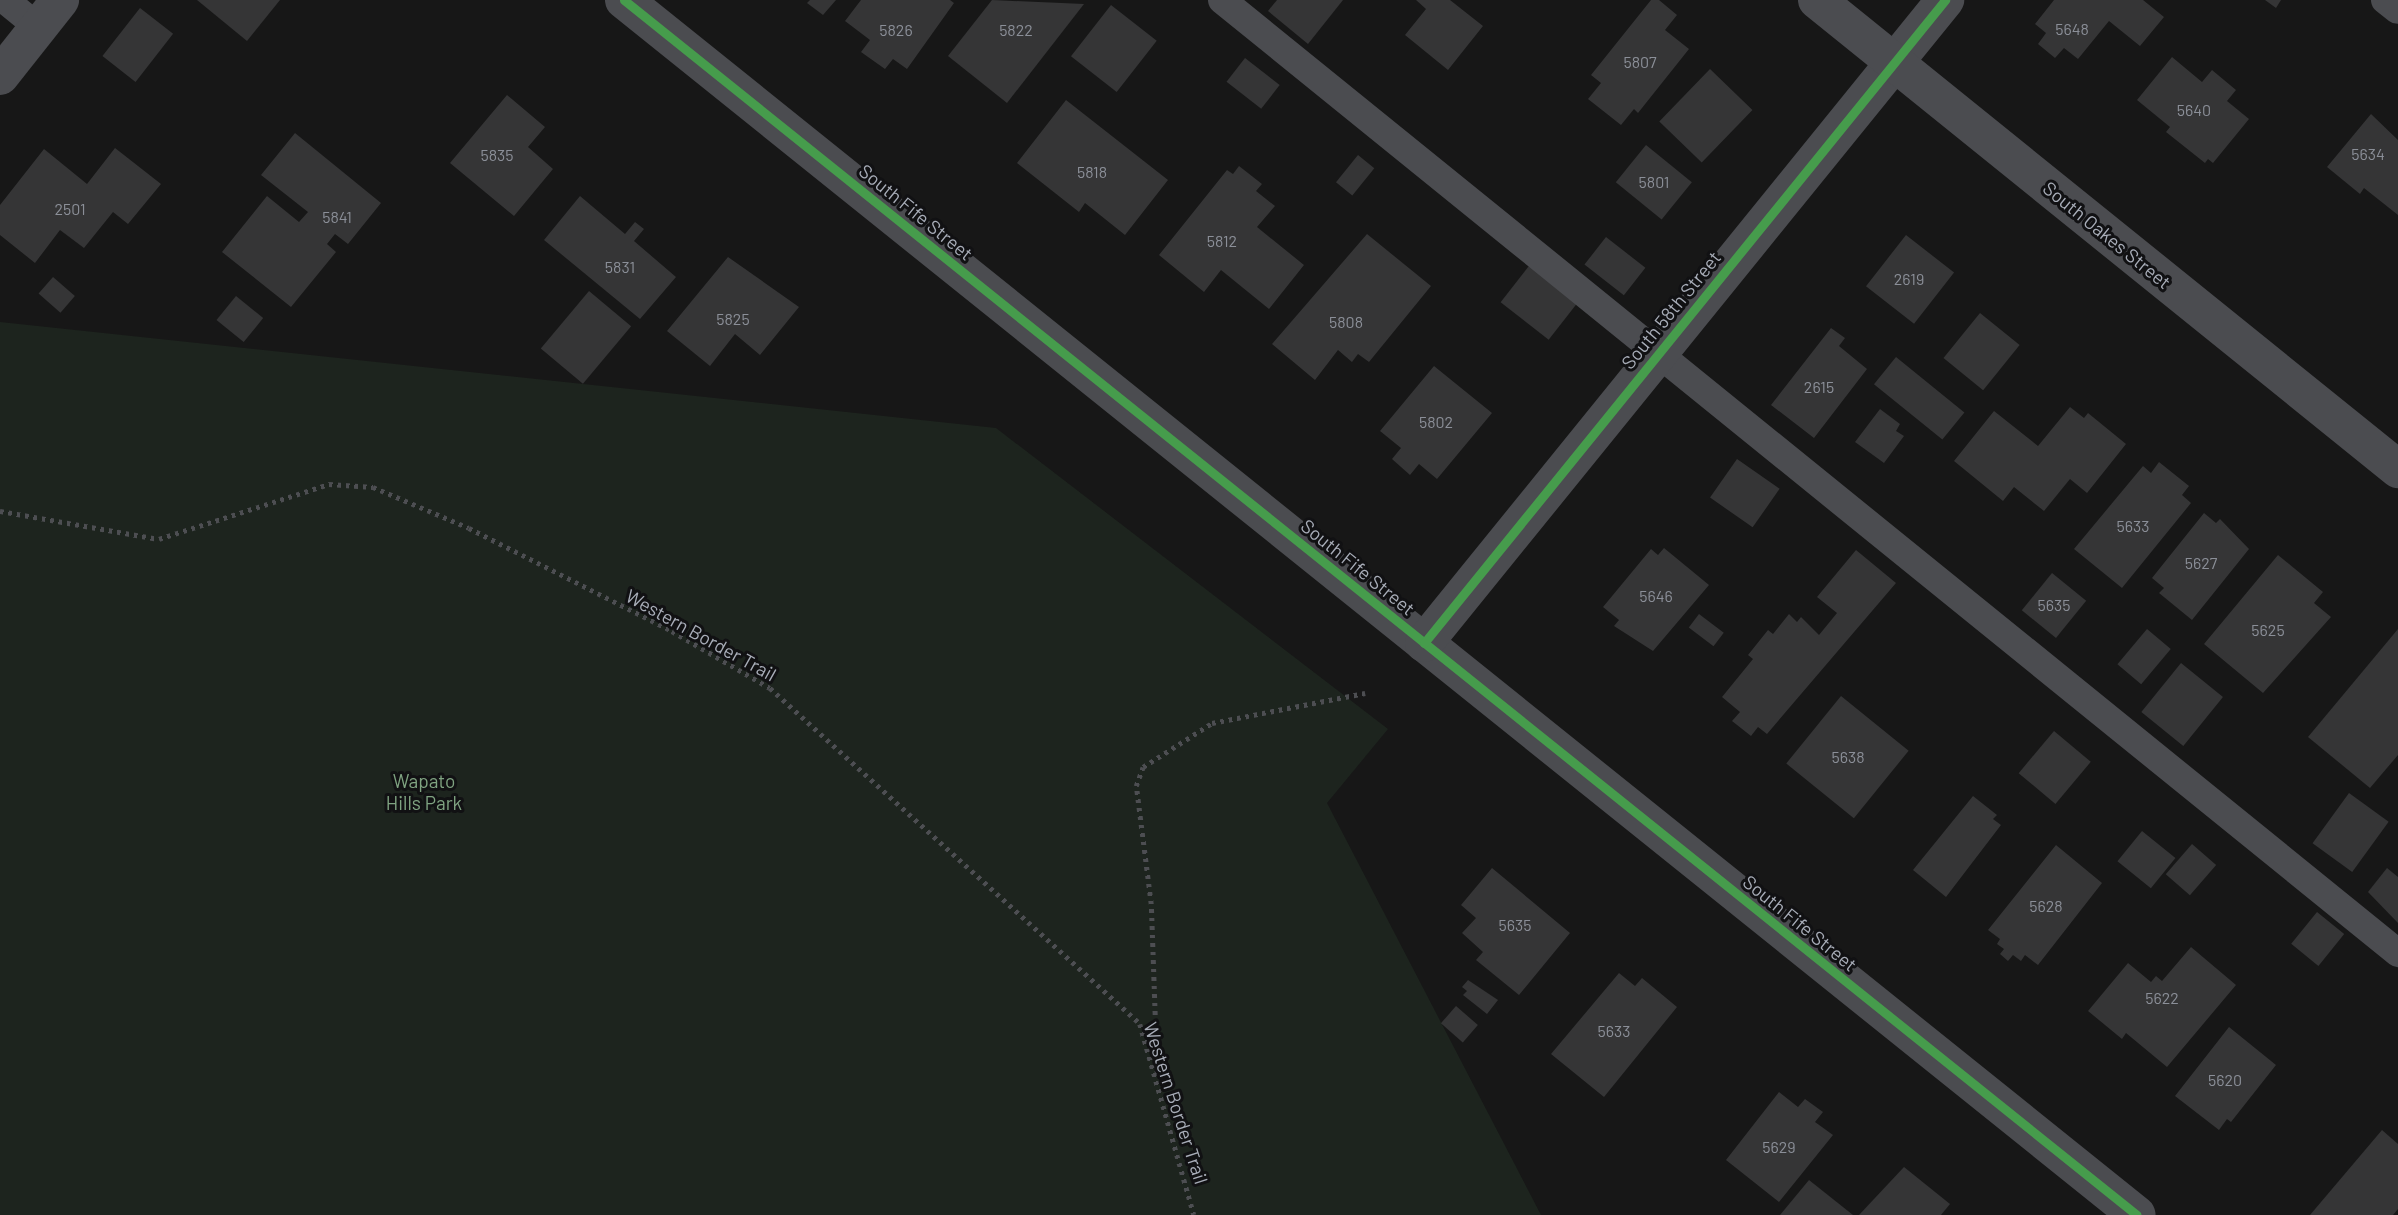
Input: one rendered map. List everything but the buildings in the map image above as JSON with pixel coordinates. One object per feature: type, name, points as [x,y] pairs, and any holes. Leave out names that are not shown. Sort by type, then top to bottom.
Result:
[{"type":"street","name":"South Fife Street","points":[[624,0],[2137,1215]]},
{"type":"street","name":"South Oakes Street","points":[[1817,0],[2398,469]]},
{"type":"street","name":"South 58th Street","points":[[1424,643],[1945,0]]},
{"type":"street","points":[[0,76],[49,14]]},
{"type":"lane","points":[[5,0],[49,14]]},
{"type":"lane","points":[[1222,0],[1660,352],[2398,953]]},
{"type":"lane","points":[[2385,0],[2398,10]]},
{"type":"path","points":[[1157,1082],[1151,904],[1136,786],[1143,767],[1212,723],[1365,692]]},
{"type":"green space","name":"Wapato Hills Park","points":[[0,322],[996,428],[1388,729],[1327,803],[1541,1215],[0,1215]]},
{"type":"cycle path","points":[[624,0],[2137,1215]]},
{"type":"cycle path","points":[[1424,643],[1945,0]]}]
